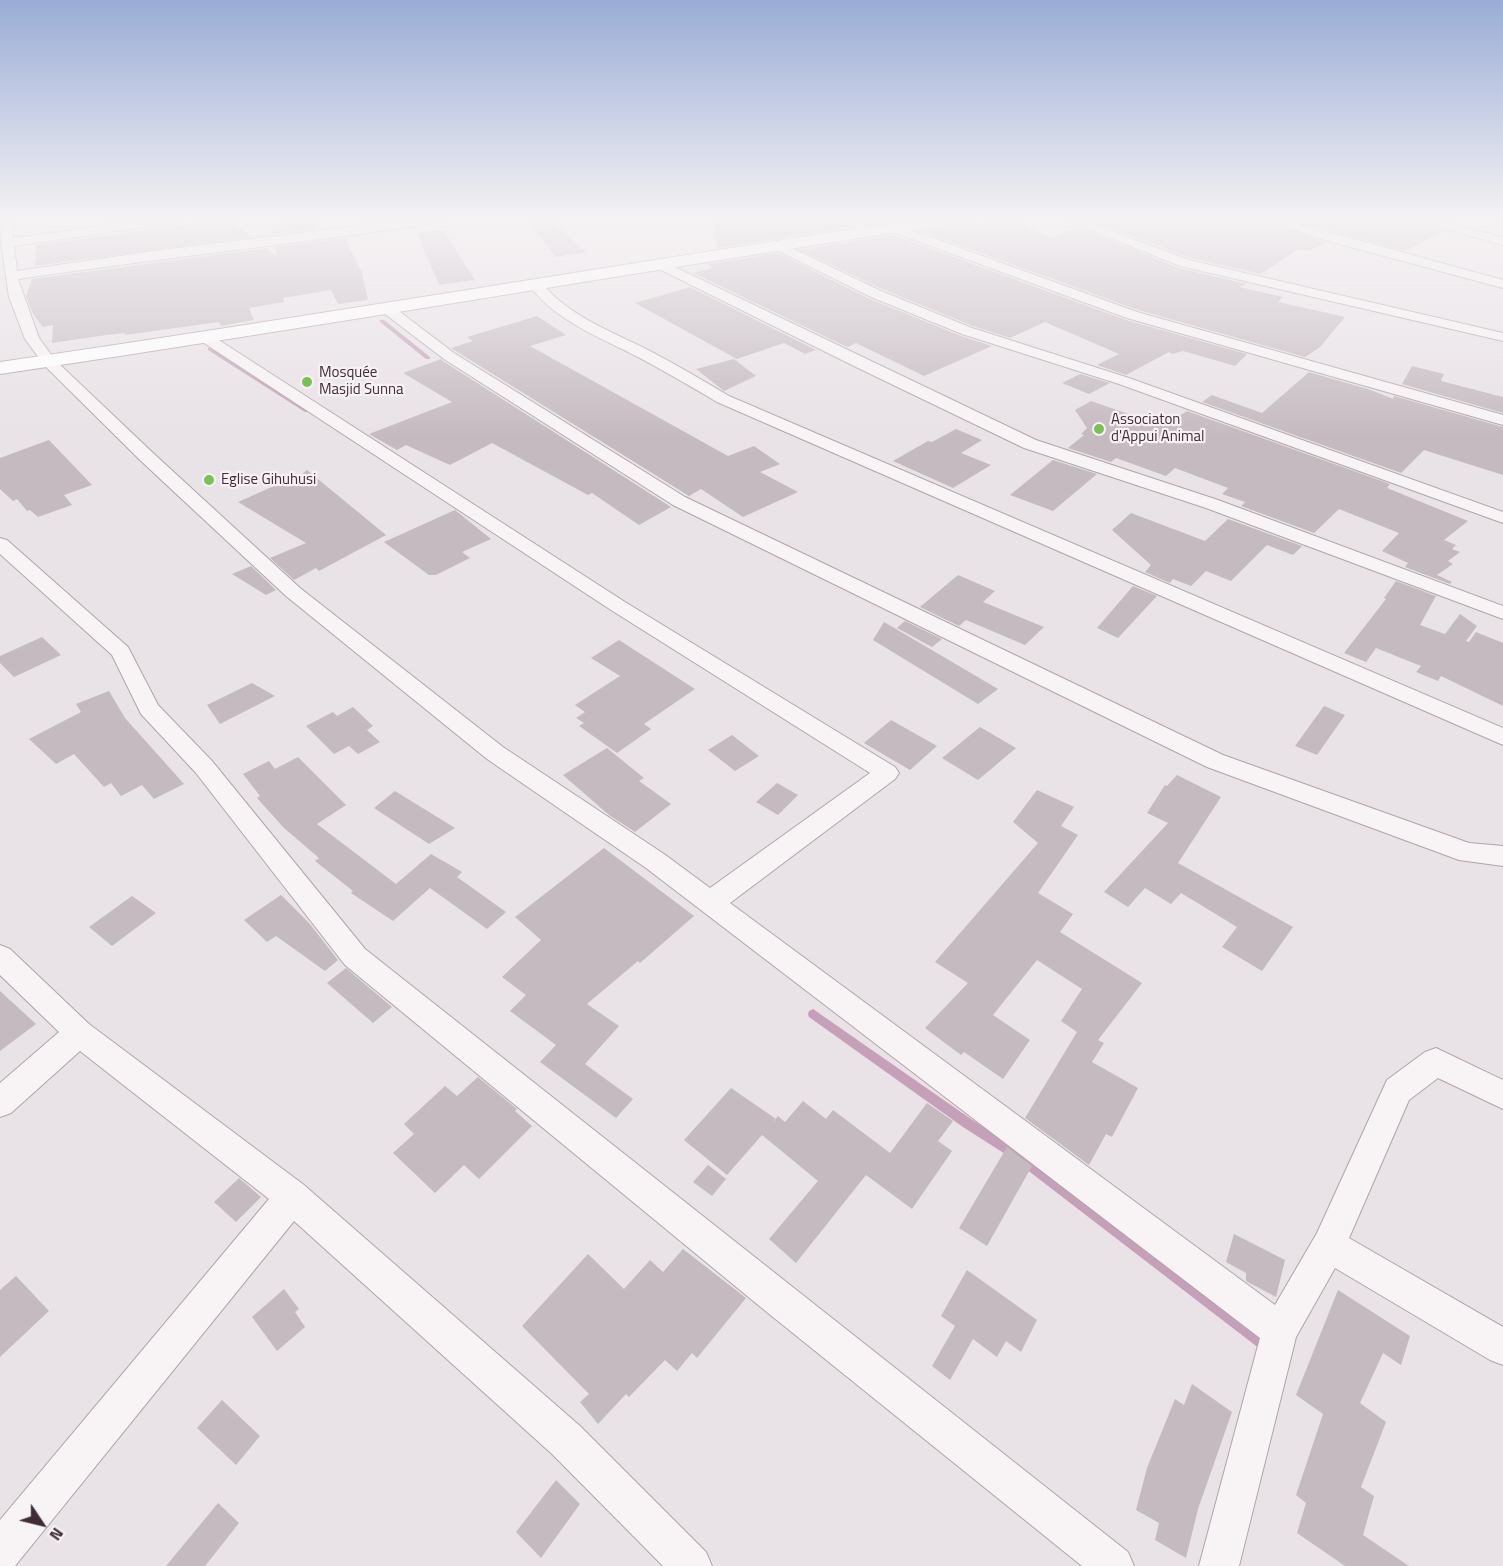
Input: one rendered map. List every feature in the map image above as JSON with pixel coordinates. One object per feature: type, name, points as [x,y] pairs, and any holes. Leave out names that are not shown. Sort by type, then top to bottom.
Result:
[{"type":"main road","points":[[0,369],[50,363],[492,291]]},
{"type":"street","points":[[16,291],[32,339],[50,363],[147,457],[293,592],[495,753],[655,861],[711,902],[1280,1331]]},
{"type":"street","points":[[541,291],[547,300],[569,317],[636,350],[723,399],[1503,737]]},
{"type":"street","points":[[714,291],[1030,444],[1212,504],[1503,613]]},
{"type":"street","points":[[870,291],[967,331],[1124,381],[1503,518]]},
{"type":"street","points":[[1067,291],[1132,315],[1503,420]]},
{"type":"street","points":[[1306,291],[1503,337]]},
{"type":"street","points":[[386,308],[449,356],[689,506],[1215,760],[1468,853],[1503,856]]},
{"type":"street","points":[[206,338],[618,606],[887,772],[711,902]]},
{"type":"street","points":[[0,544],[121,652],[149,709],[204,767],[355,957],[775,1297],[1114,1566]]},
{"type":"street","points":[[0,957],[79,1033],[292,1197],[566,1440],[692,1566]]},
{"type":"street","points":[[0,1103],[79,1033]]},
{"type":"street","points":[[1219,1566],[1280,1331],[1329,1245],[1398,1090],[1436,1062],[1503,1095]]},
{"type":"street","points":[[0,1552],[292,1197]]},
{"type":"street","points":[[1329,1245],[1503,1347]]},
{"type":"building","points":[[28,291],[325,291],[283,298],[284,302],[249,308],[254,320],[221,326],[219,322],[52,343],[53,325],[43,327],[33,314],[26,296]]},
{"type":"building","points":[[332,291],[366,291],[368,300],[338,304]]},
{"type":"building","points":[[676,291],[698,291],[816,350],[805,354],[784,343],[737,359],[635,303]]},
{"type":"building","points":[[731,291],[854,291],[961,336],[992,346],[924,376],[856,343],[848,347]]},
{"type":"building","points":[[887,291],[1047,291],[1126,320],[1247,354],[1235,366],[1183,351],[1172,354],[1169,352],[1126,375],[1097,365],[1119,354],[1045,322],[1010,338],[973,326]]},
{"type":"building","points":[[1086,291],[1258,291],[1283,297],[1278,302],[1345,317],[1320,347],[1305,357],[1138,310]]},
{"type":"building","points":[[537,316],[566,335],[530,346],[728,456],[754,446],[780,464],[760,472],[798,492],[743,517],[701,489],[689,496],[451,348],[473,341],[467,337]]},
{"type":"building","points":[[441,359],[671,507],[639,525],[592,493],[588,495],[492,443],[450,465],[406,445],[397,450],[369,434],[452,402],[403,373]]},
{"type":"building","points":[[734,359],[756,376],[724,391],[696,369]]},
{"type":"building","points":[[1412,366],[1444,374],[1441,381],[1503,397],[1503,413],[1402,384]]},
{"type":"building","points":[[1309,372],[1371,390],[1393,399],[1394,396],[1503,427],[1503,475],[1424,450],[1401,473],[1202,402],[1212,395],[1262,413]]},
{"type":"building","points":[[1080,374],[1110,383],[1089,394],[1062,383]]},
{"type":"building","points":[[1091,401],[1163,426],[1187,411],[1390,484],[1387,488],[1468,521],[1444,540],[1456,545],[1452,549],[1460,552],[1448,561],[1453,564],[1437,575],[1452,582],[1450,584],[1405,567],[1408,563],[1382,551],[1399,533],[1339,509],[1314,533],[1241,506],[1245,502],[1222,494],[1228,488],[1175,468],[1166,476],[1116,458],[1111,462],[1068,448],[1084,435],[1081,434],[1087,428],[1075,410]]},
{"type":"building","points":[[956,429],[982,440],[961,453],[991,465],[953,488],[893,461],[928,441],[932,442]]},
{"type":"building","points":[[49,440],[92,485],[64,495],[72,505],[38,517],[30,510],[27,511],[17,499],[13,501],[0,489],[0,458]]},
{"type":"building","points":[[1053,460],[1097,474],[1053,511],[1010,495]]},
{"type":"building","points":[[307,470],[386,535],[319,571],[316,568],[294,580],[270,558],[306,543],[238,502],[290,479],[294,481]]},
{"type":"building","points":[[455,510],[491,539],[462,552],[470,558],[436,575],[429,575],[384,542]]},
{"type":"building","points":[[1131,513],[1205,541],[1228,519],[1302,546],[1293,555],[1267,545],[1231,581],[1206,571],[1191,586],[1173,579],[1170,583],[1145,572],[1151,565],[1112,530]]},
{"type":"building","points":[[251,566],[276,590],[266,595],[232,574]]},
{"type":"building","points":[[958,575],[995,591],[983,602],[1044,627],[1025,645],[966,620],[959,626],[920,607]]},
{"type":"building","points":[[1396,581],[1436,596],[1420,625],[1445,634],[1460,614],[1477,626],[1466,641],[1469,642],[1476,632],[1503,643],[1503,706],[1441,676],[1438,681],[1416,672],[1421,666],[1376,648],[1366,662],[1344,653],[1386,599],[1384,598]]},
{"type":"building","points":[[1133,586],[1157,596],[1118,638],[1097,628]]},
{"type":"building","points":[[905,621],[942,639],[932,647],[897,628]]},
{"type":"building","points":[[884,622],[998,689],[978,704],[873,640]]},
{"type":"building","points":[[42,637],[61,655],[14,677],[0,663],[0,656]]},
{"type":"building","points":[[619,640],[695,689],[644,724],[651,729],[617,753],[579,726],[584,723],[576,718],[585,712],[575,705],[620,676],[591,658]]},
{"type":"building","points":[[252,683],[275,696],[220,724],[207,705]]},
{"type":"building","points":[[109,691],[125,718],[184,784],[154,799],[142,785],[121,796],[111,783],[104,787],[74,754],[56,764],[29,739],[81,712],[76,704]]},
{"type":"building","points":[[1324,706],[1345,715],[1317,755],[1295,746]]},
{"type":"building","points":[[353,707],[373,726],[367,730],[380,742],[358,754],[349,746],[334,754],[306,726],[333,712],[337,716]]},
{"type":"building","points":[[891,720],[937,746],[910,770],[864,743]]},
{"type":"building","points":[[980,727],[1016,748],[978,780],[942,758]]},
{"type":"building","points":[[732,735],[759,756],[735,771],[708,750]]},
{"type":"building","points":[[607,748],[644,778],[639,781],[671,804],[635,832],[609,815],[563,775]]},
{"type":"building","points":[[298,757],[346,805],[317,824],[396,884],[431,854],[462,872],[457,877],[506,912],[487,929],[430,888],[393,921],[351,893],[353,891],[315,861],[319,858],[284,828],[257,798],[260,796],[243,774],[269,761],[275,769]]},
{"type":"building","points":[[1177,775],[1221,797],[1178,863],[1293,927],[1262,971],[1222,947],[1237,927],[1181,893],[1171,904],[1145,888],[1128,907],[1104,892],[1168,823],[1147,813],[1165,785],[1167,786]]},
{"type":"building","points":[[777,783],[798,795],[778,815],[756,802]]},
{"type":"building","points":[[1037,790],[1074,807],[1061,826],[1078,835],[1038,893],[1073,914],[1060,932],[1142,983],[1098,1040],[1104,1043],[1092,1062],[1138,1088],[1112,1137],[1106,1134],[1089,1165],[1025,1118],[1077,1032],[1061,1021],[1082,989],[1037,960],[993,1015],[1030,1040],[1003,1079],[964,1052],[961,1055],[925,1028],[968,983],[935,962],[1038,843],[1013,822]]},
{"type":"building","points":[[395,791],[455,828],[429,844],[374,808]]},
{"type":"building","points":[[604,848],[694,916],[640,963],[638,961],[587,1004],[619,1026],[585,1064],[633,1099],[616,1118],[540,1062],[556,1045],[510,1011],[526,995],[502,977],[541,940],[515,917]]},
{"type":"building","points":[[281,895],[309,923],[338,960],[325,971],[276,936],[267,942],[244,920]]},
{"type":"building","points":[[132,896],[156,913],[112,946],[89,927]]},
{"type":"building","points":[[346,968],[392,1007],[373,1023],[327,983]]},
{"type":"building","points":[[0,991],[36,1024],[0,1051]]},
{"type":"building","points":[[478,1077],[517,1109],[515,1111],[532,1126],[479,1179],[464,1165],[435,1193],[393,1153],[414,1134],[404,1124],[445,1086],[457,1096]]},
{"type":"building","points":[[731,1088],[776,1119],[778,1116],[785,1122],[803,1101],[826,1119],[833,1110],[890,1153],[927,1103],[953,1121],[938,1141],[952,1151],[912,1209],[866,1175],[796,1263],[769,1239],[818,1181],[762,1135],[727,1175],[684,1140]]},
{"type":"building","points":[[1007,1147],[1032,1166],[987,1246],[959,1228]]},
{"type":"building","points":[[708,1165],[726,1179],[712,1196],[693,1182]]},
{"type":"building","points":[[239,1178],[261,1197],[236,1222],[214,1202]]},
{"type":"building","points":[[1234,1234],[1285,1260],[1276,1297],[1246,1281],[1246,1273],[1226,1262]]},
{"type":"building","points":[[683,1249],[746,1298],[697,1358],[692,1353],[677,1371],[665,1360],[629,1397],[626,1394],[598,1424],[580,1402],[589,1394],[522,1326],[588,1254],[624,1289],[650,1260],[663,1272]]},
{"type":"building","points":[[967,1270],[1037,1320],[1021,1352],[1006,1341],[997,1357],[973,1339],[950,1380],[932,1366],[955,1326],[941,1316]]},
{"type":"building","points":[[16,1276],[49,1311],[0,1357],[0,1290]]},
{"type":"building","points":[[284,1289],[299,1309],[295,1312],[305,1327],[277,1351],[252,1317]]},
{"type":"building","points":[[1338,1290],[1410,1336],[1401,1365],[1383,1353],[1360,1403],[1386,1422],[1361,1487],[1374,1496],[1363,1535],[1409,1566],[1345,1566],[1297,1533],[1306,1503],[1296,1495],[1323,1414],[1296,1395]]},
{"type":"building","points":[[1192,1384],[1232,1412],[1198,1509],[1186,1558],[1155,1540],[1159,1523],[1136,1510],[1147,1468],[1175,1399],[1184,1405]]},
{"type":"building","points":[[222,1400],[260,1436],[236,1465],[197,1428]]},
{"type":"building","points":[[556,1480],[580,1504],[541,1558],[516,1532]]},
{"type":"building","points":[[218,1503],[239,1523],[205,1566],[166,1566]]},
{"type":"waterway","points":[[382,321],[428,358]]},
{"type":"waterway","points":[[210,349],[307,411]]},
{"type":"waterway","points":[[813,1014],[967,1123],[1017,1155],[1265,1344]]},
{"type":"place","name":"Mosquée Masjid Sunna","points":[[307,382]]},
{"type":"place","name":"Associaton d'Appui Animal","points":[[1099,429]]},
{"type":"place","name":"Eglise Gihuhusi","points":[[209,480]]}]
